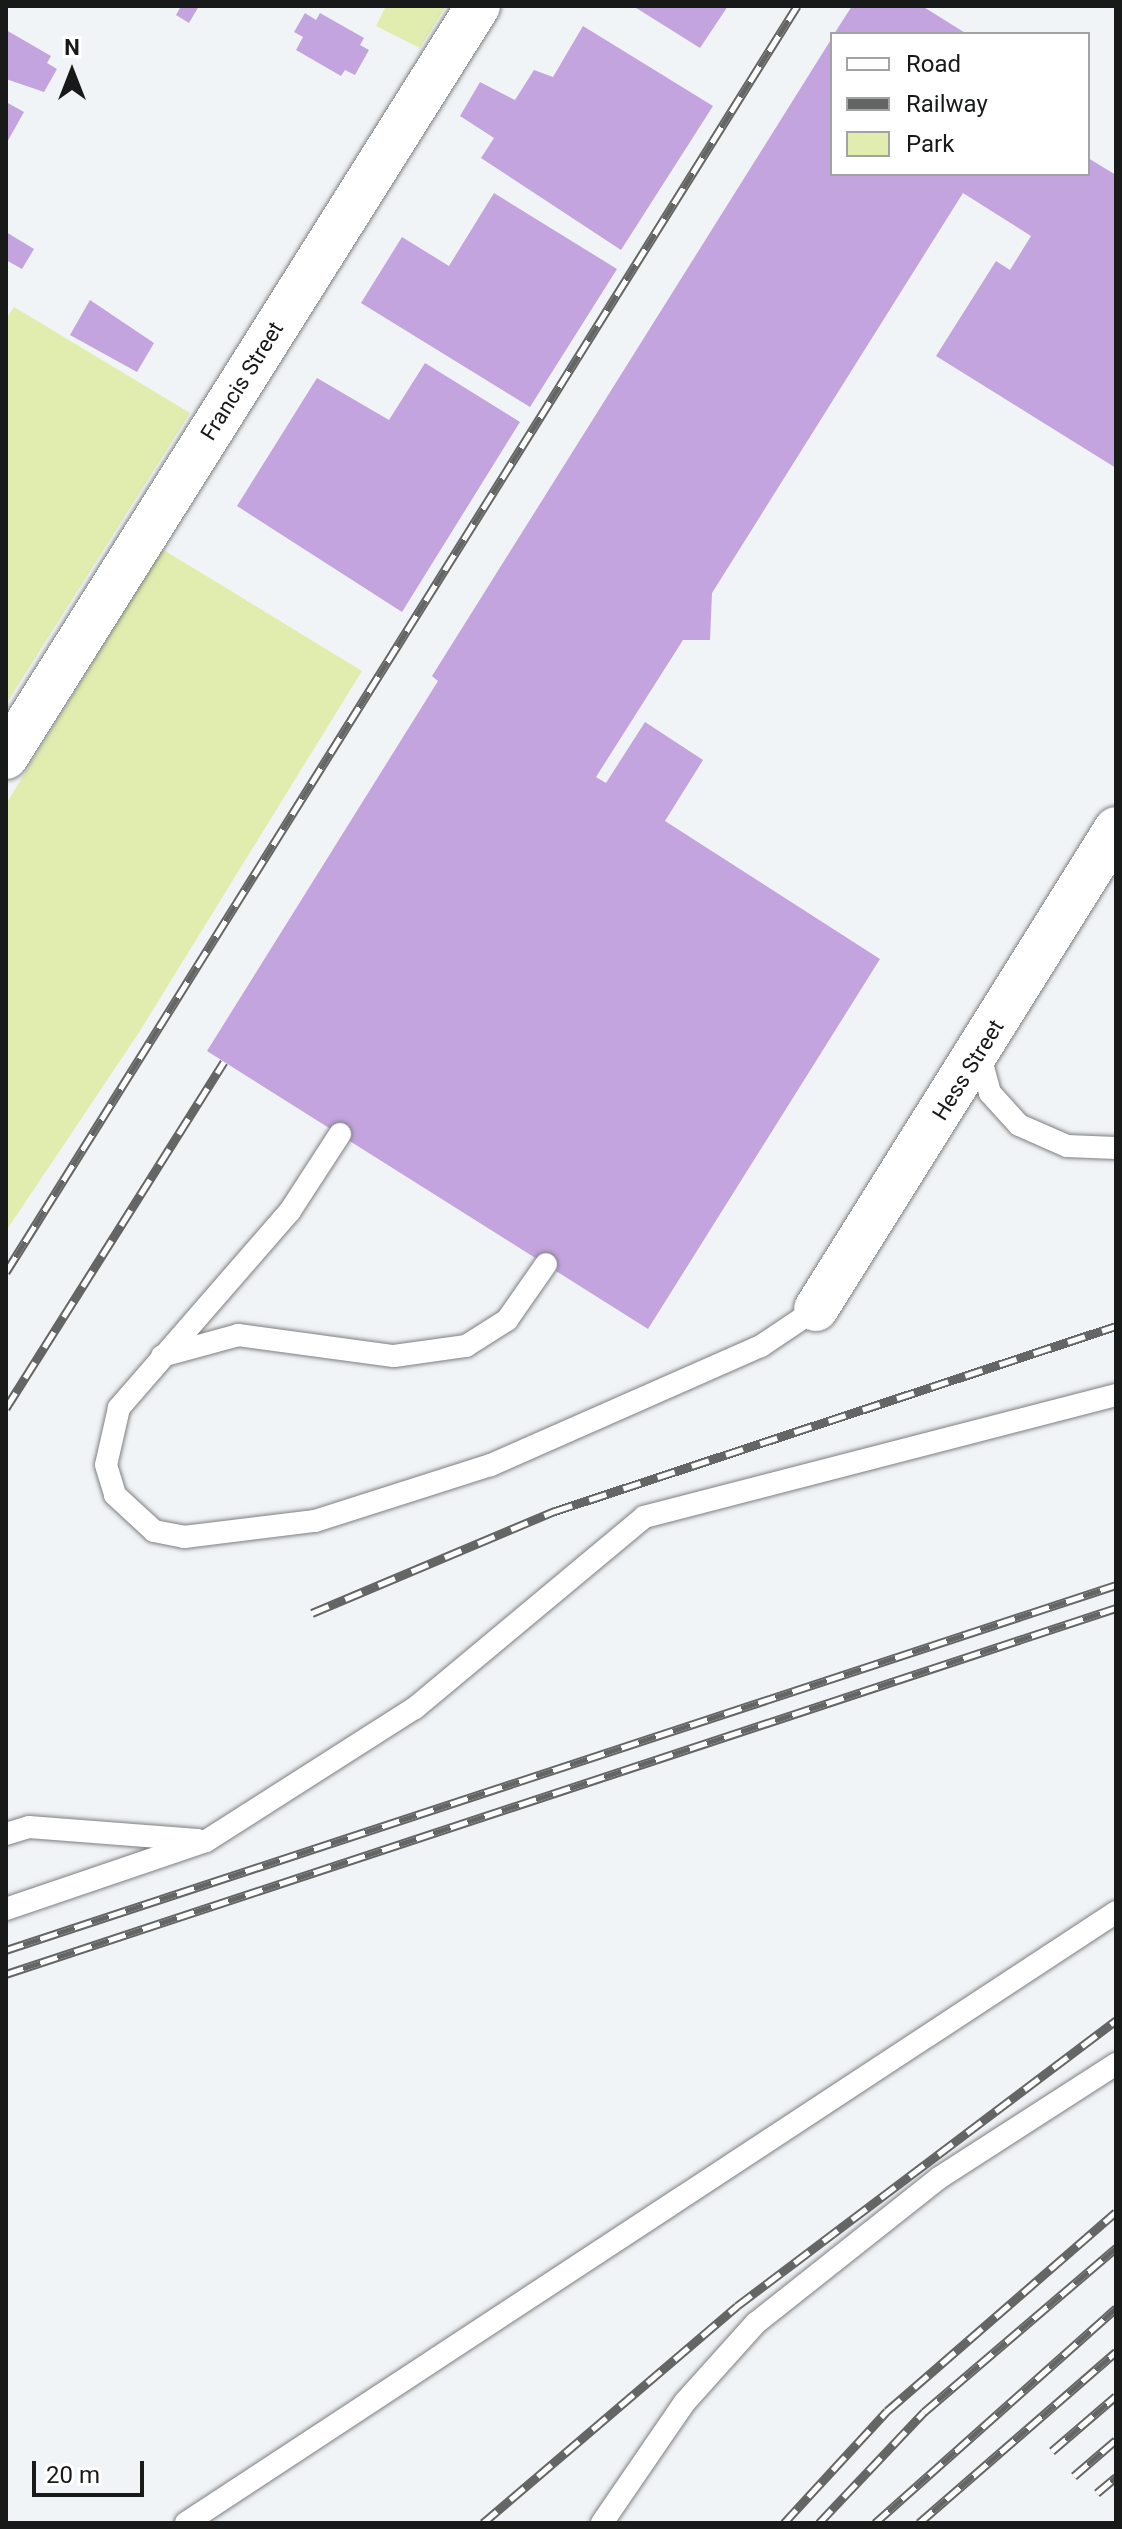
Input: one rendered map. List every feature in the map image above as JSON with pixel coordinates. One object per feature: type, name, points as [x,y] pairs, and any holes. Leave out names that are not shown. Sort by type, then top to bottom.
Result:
[{"type":"street","name":"Francis Street","points":[[6,757],[478,6]]},
{"type":"street","name":"Hess Street","points":[[816,1309],[1116,829]]},
{"type":"lane","points":[[979,1052],[990,1093],[1019,1125],[1067,1146],[1116,1148]]},
{"type":"lane","points":[[340,1134],[290,1211],[130,1388],[114,1422],[106,1465],[115,1495],[154,1531],[184,1537],[253,1533],[315,1521],[491,1465],[761,1346],[816,1309]]},
{"type":"lane","points":[[159,1357],[238,1335],[394,1356],[466,1346],[507,1320],[546,1264]]},
{"type":"lane","points":[[6,1909],[206,1841],[415,1708],[644,1517],[1116,1395]]},
{"type":"lane","points":[[6,1834],[29,1827],[206,1841]]},
{"type":"lane","points":[[186,2523],[1116,1912]]},
{"type":"lane","points":[[602,2523],[685,2402],[756,2323],[939,2178],[1116,2064]]},
{"type":"green space","points":[[386,6],[446,6],[420,48],[376,26]]},
{"type":"green space","points":[[14,307],[190,413],[6,704],[6,319]]},
{"type":"green space","points":[[162,549],[362,671],[138,1034],[6,1231],[6,804]]},
{"type":"building","points":[[181,6],[199,6],[189,23],[176,15]]},
{"type":"building","points":[[633,6],[728,6],[700,48]]},
{"type":"building","points":[[852,6],[922,6],[964,32],[835,32]]},
{"type":"building","points":[[305,13],[316,20],[320,13],[364,38],[360,45],[369,50],[355,75],[345,70],[341,76],[296,50],[303,37],[294,32]]},
{"type":"building","points":[[583,26],[713,106],[621,250],[481,158],[494,138],[460,116],[480,82],[515,100],[534,70],[553,77]]},
{"type":"building","points":[[6,30],[51,56],[47,63],[57,69],[44,92],[6,79]]},
{"type":"building","points":[[830,41],[830,176],[1090,176],[1090,159],[1116,175],[1116,468],[936,356],[996,261],[1010,270],[1031,236],[963,193],[712,593],[710,640],[683,640],[596,777],[606,783],[645,722],[703,760],[665,821],[880,959],[648,1329],[207,1051],[438,681],[432,676]]},
{"type":"building","points":[[6,102],[24,112],[6,144]]},
{"type":"building","points":[[494,193],[617,269],[530,407],[361,303],[402,237],[449,266]]},
{"type":"building","points":[[6,232],[34,249],[22,269],[6,260]]},
{"type":"building","points":[[90,300],[154,343],[137,372],[70,335]]},
{"type":"building","points":[[425,363],[520,422],[402,612],[237,506],[317,378],[389,420]]},
{"type":"railway","points":[[6,1272],[797,6]]},
{"type":"railway","points":[[6,1408],[224,1062]]},
{"type":"railway","points":[[312,1613],[555,1511],[1116,1326]]},
{"type":"railway","points":[[6,1950],[1116,1585]]},
{"type":"railway","points":[[6,1974],[1116,1608]]},
{"type":"railway","points":[[483,2523],[737,2306],[1116,2020]]},
{"type":"railway","points":[[784,2523],[887,2411],[1116,2212]]},
{"type":"railway","points":[[819,2523],[924,2412],[1116,2248]]},
{"type":"railway","points":[[875,2523],[1116,2308]]},
{"type":"railway","points":[[919,2523],[1116,2352]]},
{"type":"railway","points":[[1052,2451],[1116,2396]]},
{"type":"railway","points":[[1074,2476],[1116,2440]]},
{"type":"railway","points":[[1097,2493],[1116,2477]]}]
